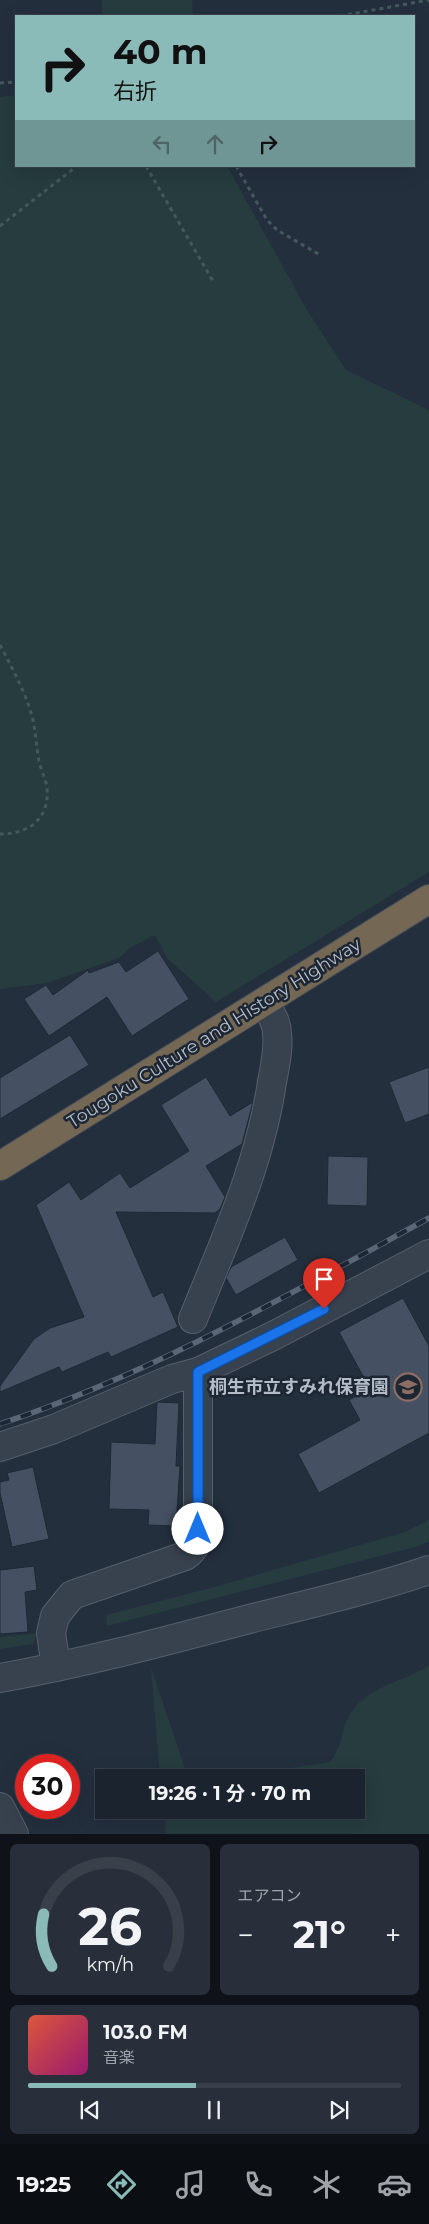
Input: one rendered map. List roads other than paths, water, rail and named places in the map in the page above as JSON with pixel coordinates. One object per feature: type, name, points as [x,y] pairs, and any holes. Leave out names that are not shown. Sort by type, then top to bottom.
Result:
[{"type":"highway","name":"Tougoku Culture and History Highway","points":[[0,1166],[429,899]]},
{"type":"street","points":[[193,1319],[235,1216],[268,1114],[278,1032],[264,1002]]},
{"type":"street","points":[[0,1447],[54,1429],[172,1379],[198,1372],[273,1336],[429,1254]]},
{"type":"street","points":[[56,1667],[51,1633],[55,1616],[72,1595],[185,1556],[193,1551],[198,1529],[198,1372]]},
{"type":"street","points":[[0,1678],[56,1667],[178,1638],[390,1583],[429,1570]]},
{"type":"street","points":[[0,1807],[14,1834]]},
{"type":"railway","points":[[0,1424],[56,1404],[165,1357],[219,1331],[429,1218]]},
{"type":"place","name":"桐生市立すみれ保育園","points":[[408,1387]]}]
